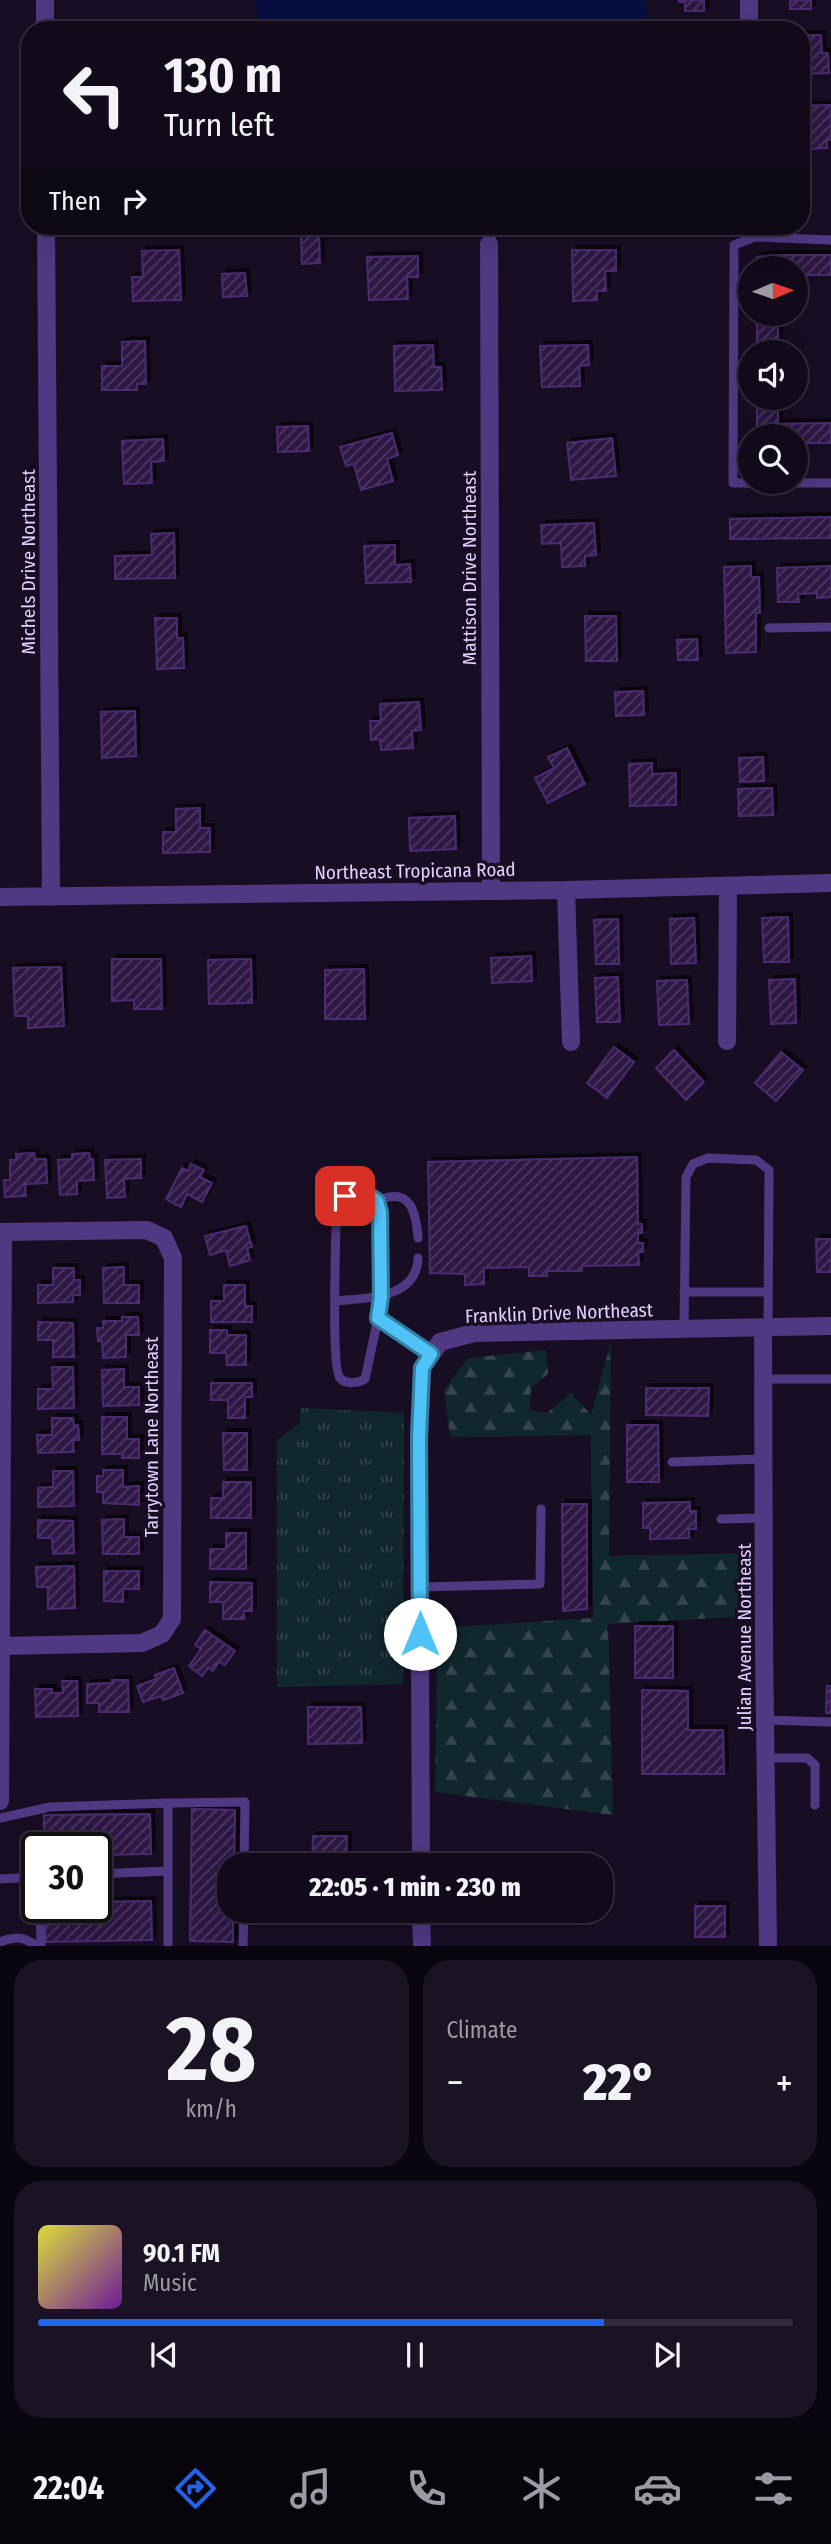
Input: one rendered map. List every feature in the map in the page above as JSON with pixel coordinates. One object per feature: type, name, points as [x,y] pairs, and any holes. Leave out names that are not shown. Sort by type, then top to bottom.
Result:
[{"type":"street","points":[[45,0],[45,21]]},
{"type":"street","points":[[749,0],[750,21]]},
{"type":"street","name":"Michels Drive Northeast","points":[[46,235],[51,897]]},
{"type":"street","name":"Mattison Drive Northeast","points":[[489,244],[491,891]]},
{"type":"street","name":"Northeast Tropicana Road","points":[[0,897],[566,890],[831,883]]},
{"type":"street","points":[[727,1041],[728,886]]},
{"type":"street","points":[[566,890],[570,1042]]},
{"type":"street","name":"Tarrytown Lane Northeast","points":[[1,1232],[147,1230],[164,1238],[173,1258],[172,1619],[162,1634],[142,1643],[1,1646]]},
{"type":"street","points":[[0,1801],[1,1232]]},
{"type":"street","name":"Franklin Drive Northeast","points":[[431,1354],[440,1342],[474,1333],[831,1326]]},
{"type":"street","name":"Julian Avenue Northeast","points":[[765,1328],[763,1379],[768,1945]]},
{"type":"street","points":[[421,1853],[419,1438],[422,1368],[431,1354]]},
{"type":"street","points":[[421,1923],[422,1945]]},
{"type":"lane","points":[[831,240],[755,237],[734,245],[733,483],[831,484]]},
{"type":"lane","points":[[769,628],[831,627]]},
{"type":"lane","points":[[684,1329],[686,1177],[693,1164],[708,1158],[756,1160],[769,1170],[765,1328]]},
{"type":"lane","points":[[369,1195],[377,1201],[380,1212],[381,1297],[365,1379],[361,1382],[347,1382],[340,1378],[336,1370],[335,1220],[338,1203],[345,1196],[369,1195]]},
{"type":"lane","points":[[377,1201],[389,1195],[405,1198],[412,1209],[418,1238]]},
{"type":"lane","points":[[336,1301],[381,1297],[409,1283],[415,1276],[418,1258]]},
{"type":"lane","points":[[684,1292],[768,1292]]},
{"type":"lane","points":[[378,1318],[431,1354]]},
{"type":"lane","points":[[763,1379],[831,1379]]},
{"type":"lane","points":[[672,1462],[764,1459]]},
{"type":"lane","points":[[420,1587],[540,1584],[541,1509]]},
{"type":"lane","points":[[721,1519],[764,1518]]},
{"type":"lane","points":[[765,1720],[831,1722]]},
{"type":"lane","points":[[766,1758],[807,1758],[815,1765],[815,1805]]},
{"type":"lane","points":[[0,1818],[50,1807],[245,1802],[244,1853]]},
{"type":"lane","points":[[168,1803],[168,1945]]},
{"type":"lane","points":[[112,1873],[168,1871]]},
{"type":"lane","points":[[0,1879],[21,1878]]},
{"type":"lane","points":[[0,1942],[15,1937],[25,1938],[39,1945],[40,1923]]},
{"type":"lane","points":[[243,1945],[244,1923]]},
{"type":"green space","points":[[611,1342],[609,1556],[755,1553],[754,1616],[608,1624],[613,1815],[435,1792],[438,1622],[451,1627],[593,1618],[591,1435],[450,1437],[444,1390],[468,1358],[546,1350],[548,1374],[531,1388],[530,1410],[547,1413],[571,1393],[591,1415]]},
{"type":"green space","points":[[300,1408],[404,1413],[403,1684],[277,1687],[277,1440],[300,1423]]},
{"type":"shaded area","points":[[256,0],[646,0],[647,21],[257,21]]},
{"type":"building","points":[[679,0],[704,0],[704,11],[685,11],[685,2]]},
{"type":"building","points":[[790,0],[811,0],[811,9],[790,9]]},
{"type":"building","points":[[810,35],[821,35],[822,53],[828,53],[829,73],[810,74]]},
{"type":"building","points":[[831,105],[831,140],[827,140],[827,148],[810,149],[810,106]]},
{"type":"building","points":[[301,236],[319,236],[320,263],[302,264]]},
{"type":"building","points":[[179,250],[181,300],[133,301],[132,277],[143,277],[142,251]]},
{"type":"building","points":[[572,250],[616,250],[616,271],[605,271],[606,291],[597,291],[597,300],[573,301]]},
{"type":"building","points":[[831,255],[831,275],[808,275],[808,256],[767,256]]},
{"type":"building","points":[[418,256],[418,277],[407,277],[408,299],[369,300],[367,257]]},
{"type":"building","points":[[245,273],[247,296],[223,297],[222,274]]},
{"type":"building","points":[[757,326],[778,326],[778,340],[757,340]]},
{"type":"building","points":[[145,341],[146,384],[137,384],[137,390],[102,390],[102,366],[122,366],[122,342]]},
{"type":"building","points":[[433,345],[434,367],[441,367],[442,390],[395,391],[394,346]]},
{"type":"building","points":[[588,345],[589,365],[579,366],[580,386],[542,387],[540,346]]},
{"type":"building","points":[[757,410],[778,410],[778,424],[757,424]]},
{"type":"building","points":[[831,423],[831,443],[808,443],[808,424],[778,424]]},
{"type":"building","points":[[308,426],[309,451],[278,452],[277,427]]},
{"type":"building","points":[[392,433],[398,455],[387,459],[393,481],[361,490],[354,464],[346,466],[340,447]]},
{"type":"building","points":[[612,438],[616,476],[571,480],[567,443]]},
{"type":"building","points":[[163,439],[164,461],[151,462],[152,483],[124,484],[122,441]]},
{"type":"building","points":[[831,517],[831,538],[730,539],[730,519]]},
{"type":"building","points":[[594,523],[596,555],[585,556],[585,566],[562,567],[561,543],[542,544],[541,525]]},
{"type":"building","points":[[174,533],[175,578],[115,579],[115,556],[152,555],[151,534]]},
{"type":"building","points":[[395,545],[395,565],[410,564],[411,582],[366,583],[364,546]]},
{"type":"building","points":[[751,566],[751,577],[759,577],[760,613],[756,613],[756,652],[726,653],[724,567]]},
{"type":"building","points":[[831,566],[831,597],[817,598],[817,593],[798,594],[799,602],[778,602],[777,568]]},
{"type":"building","points":[[585,616],[616,616],[617,661],[586,661]]},
{"type":"building","points":[[155,618],[177,618],[177,638],[183,638],[184,668],[157,669]]},
{"type":"building","points":[[697,639],[698,660],[678,660],[677,640]]},
{"type":"building","points":[[643,691],[644,715],[616,716],[615,692]]},
{"type":"building","points":[[419,702],[421,730],[412,731],[413,748],[381,750],[380,739],[371,740],[370,721],[381,721],[380,704]]},
{"type":"building","points":[[135,711],[136,756],[102,758],[101,712]]},
{"type":"building","points":[[567,748],[585,784],[548,803],[535,778],[554,768],[548,757]]},
{"type":"building","points":[[763,757],[764,781],[740,782],[739,758]]},
{"type":"building","points":[[652,763],[652,774],[676,773],[676,805],[630,806],[629,764]]},
{"type":"building","points":[[772,788],[773,815],[739,816],[738,789]]},
{"type":"building","points":[[200,808],[200,828],[210,828],[210,852],[163,853],[163,832],[176,832],[176,809]]},
{"type":"building","points":[[455,816],[456,849],[410,851],[409,818]]},
{"type":"building","points":[[788,917],[789,962],[764,962],[762,918]]},
{"type":"building","points":[[694,918],[696,963],[671,964],[670,919]]},
{"type":"building","points":[[618,919],[619,964],[596,964],[594,920]]},
{"type":"building","points":[[531,956],[532,981],[492,983],[491,958]]},
{"type":"building","points":[[112,959],[161,959],[162,1009],[134,1009],[134,1000],[112,1001]]},
{"type":"building","points":[[251,959],[252,1003],[209,1004],[208,960]]},
{"type":"building","points":[[61,967],[64,1026],[28,1028],[28,1016],[15,1016],[13,968]]},
{"type":"building","points":[[364,969],[365,1019],[325,1019],[325,970]]},
{"type":"building","points":[[618,977],[620,1022],[597,1022],[595,978]]},
{"type":"building","points":[[795,979],[796,1023],[771,1024],[769,980]]},
{"type":"building","points":[[687,980],[689,1024],[659,1025],[657,981]]},
{"type":"building","points":[[614,1047],[634,1062],[607,1098],[587,1083]]},
{"type":"building","points":[[674,1050],[704,1082],[686,1100],[656,1068]]},
{"type":"building","points":[[781,1052],[803,1070],[776,1101],[755,1083]]},
{"type":"building","points":[[34,1153],[35,1159],[46,1159],[47,1183],[25,1184],[26,1196],[5,1197],[4,1180],[10,1180],[10,1160],[16,1160],[16,1154]]},
{"type":"building","points":[[89,1153],[90,1159],[93,1159],[94,1180],[77,1181],[77,1194],[60,1195],[58,1160],[72,1159],[72,1154]]},
{"type":"building","points":[[637,1157],[638,1224],[642,1224],[638,1243],[643,1243],[643,1252],[638,1252],[639,1265],[582,1266],[582,1271],[547,1271],[547,1276],[529,1276],[529,1267],[484,1268],[484,1284],[465,1285],[465,1274],[430,1273],[428,1162]]},
{"type":"building","points":[[141,1159],[141,1178],[124,1179],[125,1197],[107,1198],[105,1160]]},
{"type":"building","points":[[191,1164],[204,1170],[200,1177],[212,1183],[202,1202],[187,1194],[181,1207],[166,1199],[182,1168],[188,1171]]},
{"type":"building","points":[[246,1226],[252,1247],[247,1248],[250,1260],[230,1266],[226,1250],[210,1255],[205,1236]]},
{"type":"building","points":[[816,1239],[831,1239],[831,1272],[817,1272]]},
{"type":"building","points":[[124,1267],[124,1285],[139,1285],[139,1303],[104,1303],[103,1268]]},
{"type":"building","points":[[53,1268],[74,1268],[74,1280],[80,1280],[80,1295],[73,1295],[73,1302],[38,1303],[38,1285],[53,1285]]},
{"type":"building","points":[[224,1285],[245,1285],[245,1306],[252,1306],[252,1322],[211,1322],[211,1301],[224,1301]]},
{"type":"building","points":[[122,1317],[138,1317],[139,1335],[126,1335],[126,1357],[103,1358],[102,1341],[98,1341],[97,1328],[103,1328],[103,1321],[122,1321]]},
{"type":"building","points":[[38,1322],[73,1323],[74,1357],[53,1357],[53,1340],[38,1340]]},
{"type":"building","points":[[210,1330],[227,1330],[227,1335],[246,1335],[246,1365],[227,1365],[226,1353],[210,1353]]},
{"type":"building","points":[[52,1367],[73,1367],[74,1408],[38,1409],[38,1389],[53,1389]]},
{"type":"building","points":[[124,1369],[124,1387],[139,1387],[139,1405],[103,1406],[102,1370]]},
{"type":"building","points":[[211,1383],[252,1383],[252,1397],[245,1397],[245,1418],[228,1418],[228,1400],[211,1400]]},
{"type":"building","points":[[646,1388],[709,1388],[708,1416],[646,1415]]},
{"type":"building","points":[[102,1417],[127,1417],[127,1439],[139,1439],[139,1458],[122,1458],[123,1454],[102,1454]]},
{"type":"building","points":[[52,1418],[73,1418],[74,1426],[78,1425],[79,1440],[73,1440],[74,1452],[38,1453],[37,1435],[52,1435]]},
{"type":"building","points":[[627,1425],[658,1425],[659,1482],[627,1482]]},
{"type":"building","points":[[223,1433],[247,1433],[247,1470],[224,1470]]},
{"type":"building","points":[[103,1470],[123,1470],[123,1487],[139,1486],[139,1505],[103,1503],[103,1492],[97,1492],[97,1476],[103,1476]]},
{"type":"building","points":[[53,1471],[73,1471],[74,1506],[38,1507],[38,1488],[53,1487]]},
{"type":"building","points":[[223,1482],[251,1482],[251,1518],[211,1518],[211,1498],[223,1498]]},
{"type":"building","points":[[690,1502],[690,1511],[696,1511],[696,1529],[689,1529],[689,1538],[650,1539],[650,1528],[643,1528],[643,1503]]},
{"type":"building","points":[[562,1504],[587,1504],[587,1609],[563,1611]]},
{"type":"building","points":[[124,1519],[124,1537],[139,1537],[139,1554],[103,1554],[102,1520]]},
{"type":"building","points":[[38,1520],[73,1521],[74,1553],[53,1554],[52,1538],[38,1538]]},
{"type":"building","points":[[226,1533],[246,1533],[246,1569],[210,1569],[210,1549],[226,1549]]},
{"type":"building","points":[[74,1566],[75,1608],[48,1609],[48,1587],[37,1587],[36,1567]]},
{"type":"building","points":[[104,1571],[139,1571],[139,1589],[123,1589],[123,1602],[104,1601]]},
{"type":"building","points":[[210,1582],[252,1583],[252,1611],[244,1611],[244,1619],[223,1619],[223,1602],[210,1602]]},
{"type":"building","points":[[635,1626],[673,1626],[673,1678],[635,1678]]},
{"type":"building","points":[[205,1630],[235,1651],[225,1665],[219,1662],[213,1671],[208,1668],[202,1676],[189,1666],[201,1649],[195,1645]]},
{"type":"building","points":[[174,1668],[183,1693],[163,1700],[161,1696],[143,1702],[137,1686]]},
{"type":"building","points":[[112,1680],[128,1680],[129,1712],[99,1712],[99,1703],[87,1703],[87,1684],[112,1683]]},
{"type":"building","points":[[62,1681],[77,1681],[78,1716],[36,1717],[35,1689],[52,1689],[52,1693],[63,1693]]},
{"type":"building","points":[[827,1686],[831,1686],[831,1713],[826,1713]]},
{"type":"building","points":[[642,1690],[688,1691],[688,1730],[723,1730],[724,1774],[642,1774]]},
{"type":"building","points":[[308,1707],[361,1707],[362,1743],[308,1744]]},
{"type":"building","points":[[192,1809],[235,1810],[234,1853],[217,1853],[217,1923],[233,1923],[233,1942],[190,1941]]},
{"type":"building","points":[[150,1814],[151,1854],[112,1855],[112,1832],[44,1832],[44,1815]]},
{"type":"building","points":[[313,1836],[347,1836],[346,1853],[312,1853]]},
{"type":"building","points":[[151,1901],[152,1940],[46,1942],[45,1923],[112,1923],[112,1902]]},
{"type":"building","points":[[695,1906],[725,1906],[725,1937],[695,1937]]},
{"type":"route","points":[[345,1196],[369,1195],[377,1201],[380,1212],[381,1297],[378,1318],[431,1354],[422,1368],[419,1438],[420,1634]]}]
